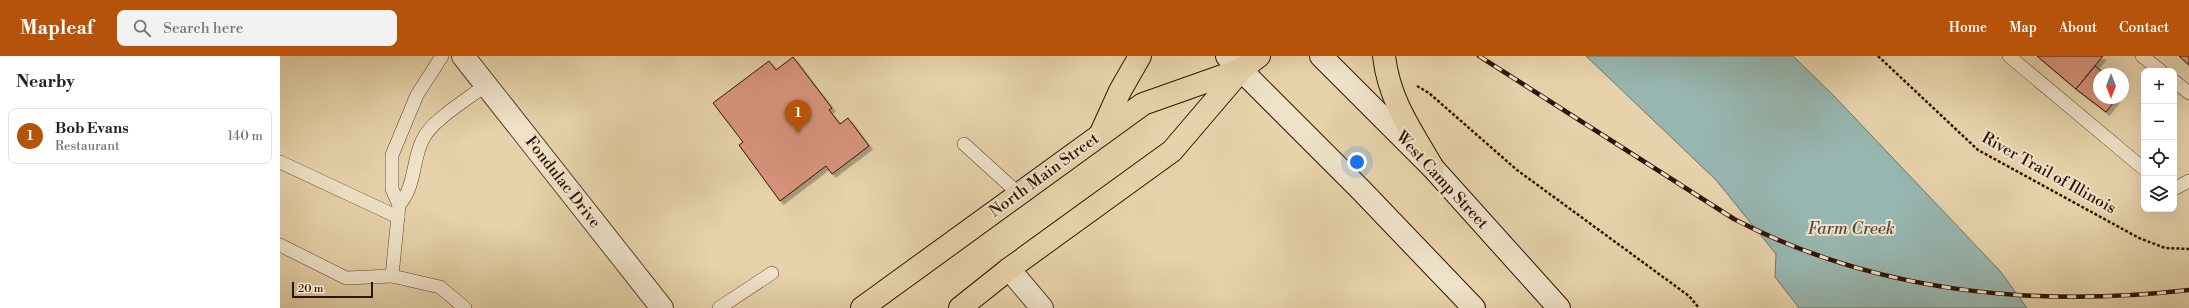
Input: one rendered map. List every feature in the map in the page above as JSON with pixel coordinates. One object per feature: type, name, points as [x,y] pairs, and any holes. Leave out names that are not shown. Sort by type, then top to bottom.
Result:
[{"type":"main road","name":"Fondulac Drive","points":[[463,56],[662,308]]},
{"type":"main road","points":[[1100,134],[1120,91],[1140,56]]},
{"type":"main road","name":"North Main Street","points":[[862,308],[1018,193],[1143,104],[1235,62],[1259,56]]},
{"type":"main road","name":"West Camp Street","points":[[1321,56],[1432,168],[1559,308]]},
{"type":"main road","points":[[1384,56],[1386,77],[1395,102],[1432,168]]},
{"type":"main road","points":[[1235,62],[1474,308]]},
{"type":"main road","name":"North Main Street","points":[[960,308],[1009,269],[1172,151],[1235,62]]},
{"type":"main road","points":[[1009,269],[1042,308]]},
{"type":"lane","points":[[392,276],[398,211],[392,189],[392,155],[417,95],[442,56]]},
{"type":"lane","points":[[2009,56],[2141,166]]},
{"type":"lane","points":[[2142,56],[2157,68]]},
{"type":"lane","points":[[2177,83],[2189,93]]},
{"type":"lane","points":[[398,211],[406,196],[423,138],[441,119],[486,86]]},
{"type":"lane","points":[[964,144],[1018,193]]},
{"type":"lane","points":[[280,162],[398,211]]},
{"type":"lane","points":[[2177,187],[2189,181]]},
{"type":"lane","points":[[280,245],[346,278],[392,276],[440,287],[465,308]]},
{"type":"lane","points":[[719,308],[772,273]]},
{"type":"path","name":"River Trail of Illinois","points":[[1878,56],[1978,150],[2139,238],[2165,248],[2189,249]]},
{"type":"path","points":[[1412,83],[1429,93],[1517,170],[1689,296],[1699,308]]},
{"type":"water","name":"Farm Creek","points":[[1586,56],[1793,56],[1834,96],[2000,271],[2027,308],[1799,308],[1775,277],[1776,254],[1716,180]]},
{"type":"building","points":[[2037,56],[2103,56],[2076,89]]},
{"type":"building","points":[[2179,56],[2189,56],[2189,65]]},
{"type":"building","points":[[793,57],[832,108],[829,110],[840,124],[848,118],[869,146],[832,174],[826,166],[780,201],[739,145],[743,142],[713,103],[769,61],[776,70]]},
{"type":"building","points":[[2093,68],[2093,102],[2076,89]]},
{"type":"building","points":[[2096,104],[2112,104],[2106,112]]},
{"type":"railway","points":[[1479,56],[1734,219],[1787,244],[1842,263],[1898,278],[1956,289],[2013,295],[2072,297],[2130,295],[2189,290]]},
{"type":"place","name":"Bob Evans","points":[[798,133]]}]
